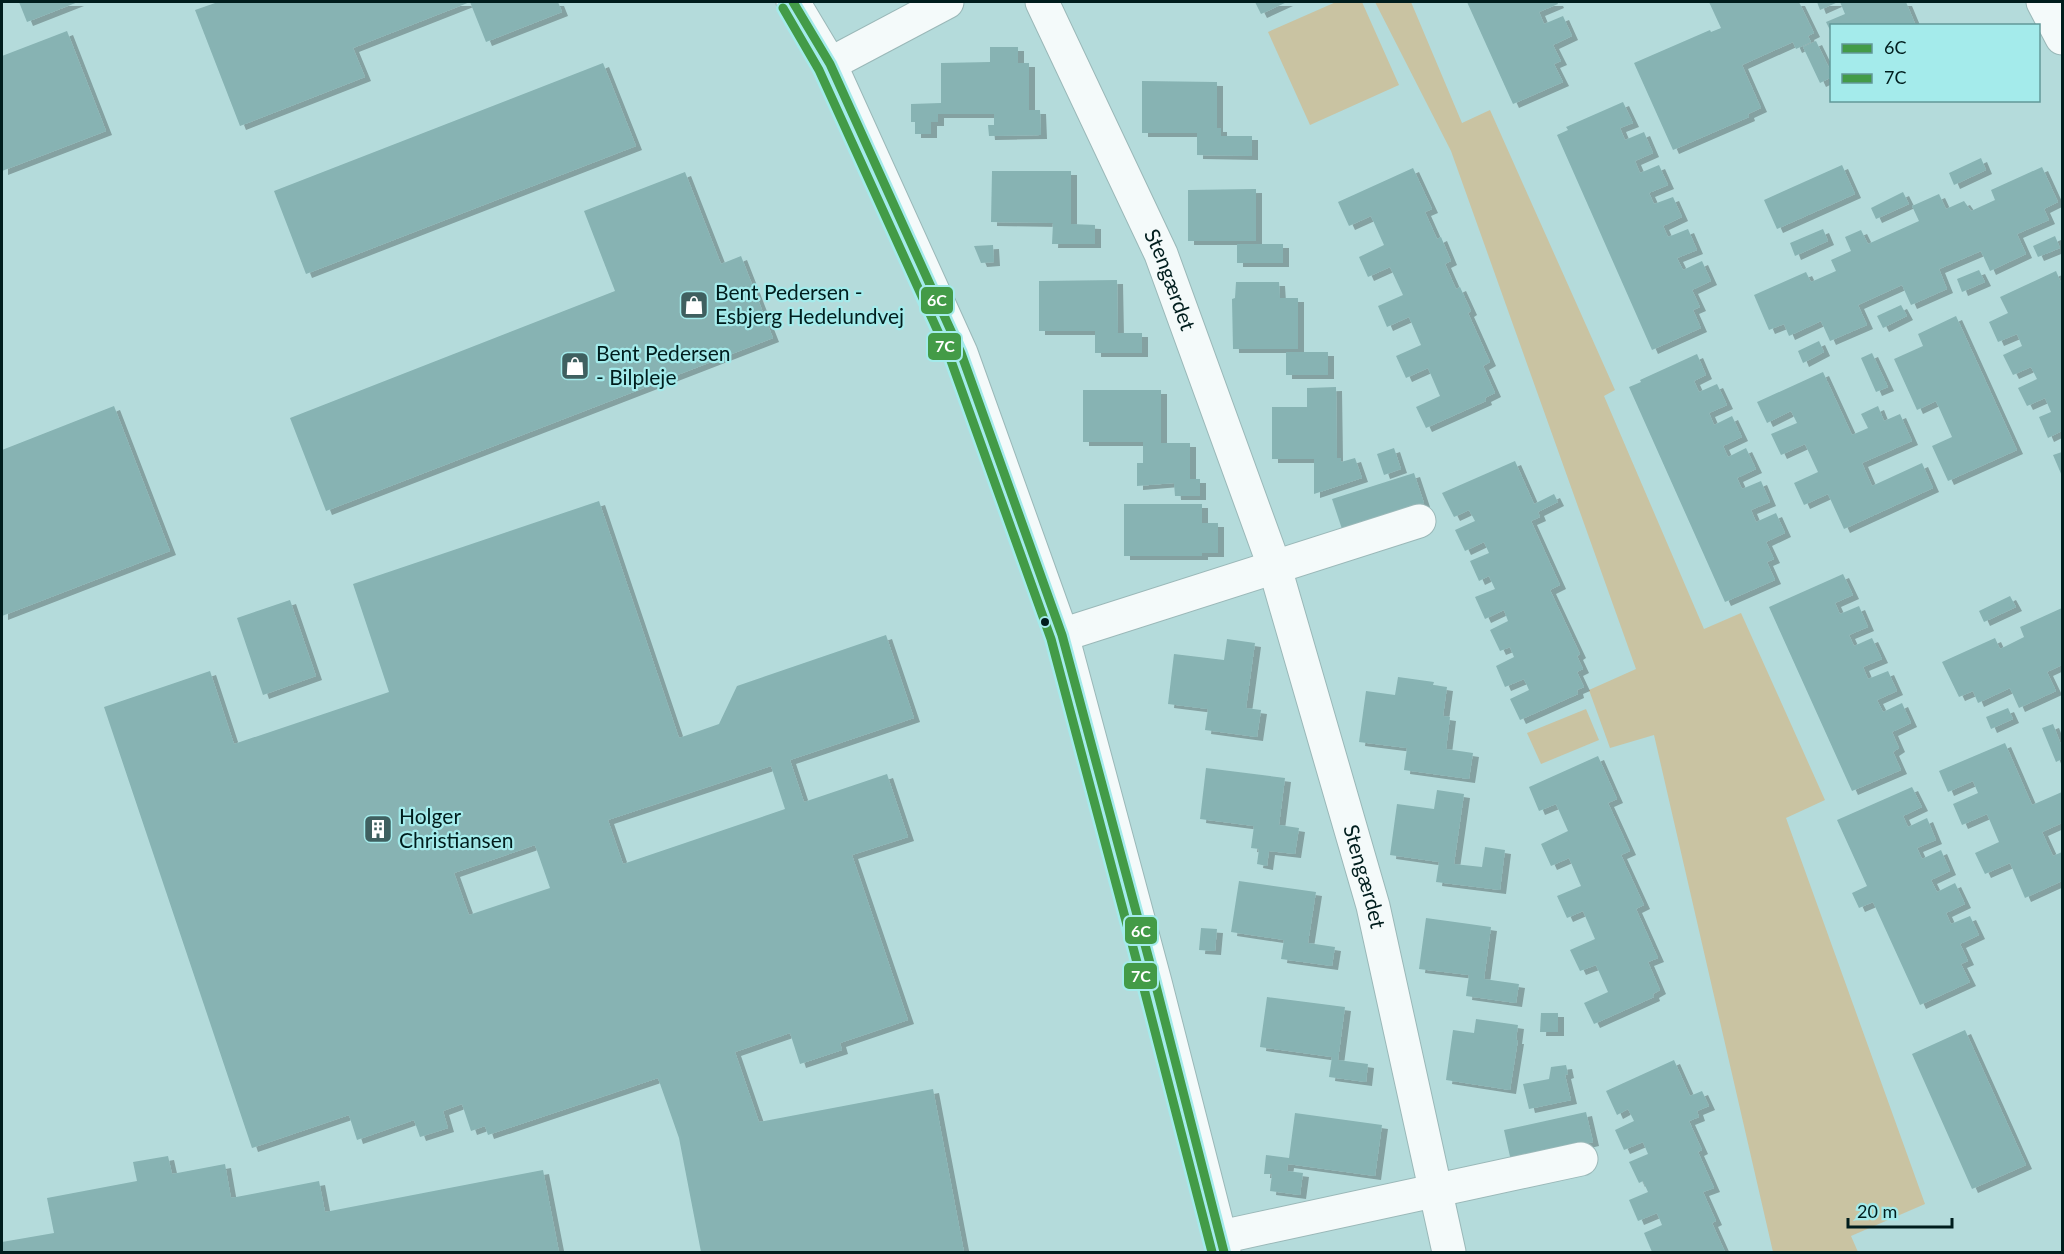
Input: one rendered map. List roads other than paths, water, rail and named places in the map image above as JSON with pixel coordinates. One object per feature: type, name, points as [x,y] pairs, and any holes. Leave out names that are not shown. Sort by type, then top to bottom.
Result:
[{"type":"street","points":[[792,2],[830,64],[961,353],[1062,635],[1155,982],[1222,1245],[1436,1191],[1581,1159]]},
{"type":"street","points":[[830,64],[947,2]]},
{"type":"street","name":"Stengærdet","points":[[1042,2],[1161,254],[1275,568],[1373,906],[1449,1252]]},
{"type":"street","points":[[2043,2],[2062,38]]},
{"type":"street","points":[[1062,635],[1419,522]]},
{"type":"place","name":"Bent Pedersen - Esbjerg Hedelundvej","points":[[694,305]]},
{"type":"place","name":"Bent Pedersen - Bilpleje","points":[[575,366]]},
{"type":"place","name":"Holger Christiansen","points":[[378,829]]}]
